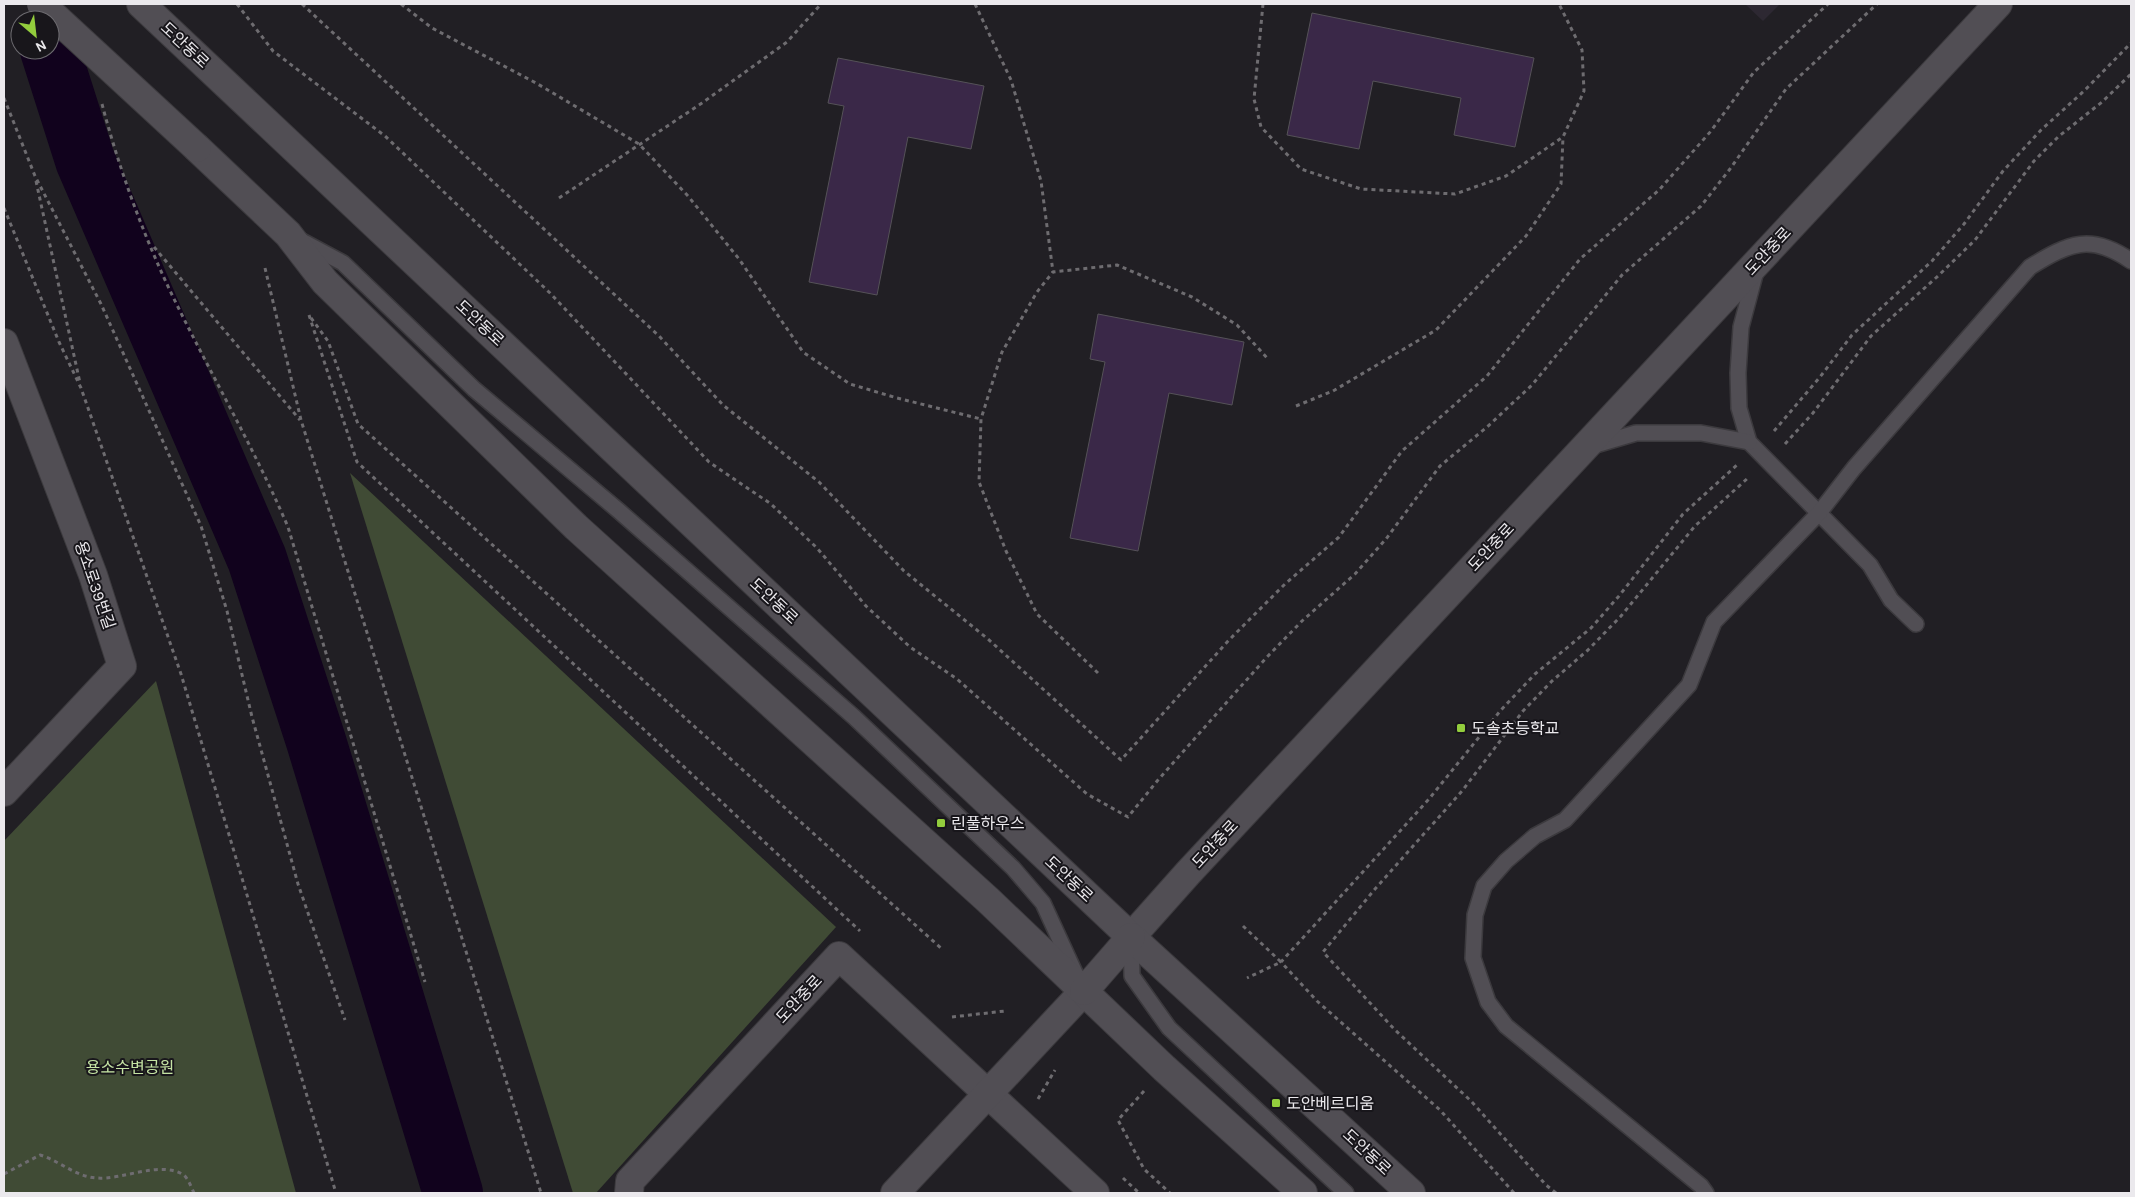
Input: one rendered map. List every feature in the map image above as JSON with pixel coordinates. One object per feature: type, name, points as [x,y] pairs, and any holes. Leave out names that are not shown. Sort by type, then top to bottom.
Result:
[{"type":"main road","points":[[41,4],[198,148],[288,234],[325,282],[576,527],[988,900],[1164,1068],[1303,1193]]},
{"type":"main road","name":"도안중로","points":[[896,1193],[1583,449],[1998,4]]},
{"type":"main road","name":"도안동로","points":[[143,5],[1131,937],[1411,1193]]},
{"type":"main road","name":"용소로39번길","points":[[4,343],[93,575],[122,666],[4,792]]},
{"type":"main road","name":"도안중로","points":[[629,1193],[630,1181],[839,956],[988,1093]]},
{"type":"main road","points":[[988,1093],[1095,1193]]},
{"type":"lane","points":[[288,234],[343,263],[474,389],[626,518],[854,718],[1013,868],[1043,903],[1084,991]]},
{"type":"lane","points":[[1706,1193],[1701,1186],[1656,1148],[1621,1122],[1506,1026],[1488,1002],[1473,958],[1475,915],[1484,886],[1506,861],[1535,836],[1564,820],[1689,685],[1714,622],[1819,513],[1854,468],[2030,267],[2059,249],[2095,243],[2119,253],[2131,261]]},
{"type":"lane","points":[[1759,260],[1741,327],[1738,373],[1739,408],[1749,442],[1870,564],[1892,600],[1916,624]]},
{"type":"lane","points":[[1583,449],[1636,433],[1701,433],[1749,442]]},
{"type":"lane","points":[[1131,937],[1132,976],[1169,1028],[1346,1193]]},
{"type":"path","points":[[237,4],[273,51],[385,136],[550,294],[709,462],[771,504],[817,548],[866,606],[910,647],[957,678],[1087,794],[1128,817],[1158,780],[1266,658],[1302,621],[1361,567],[1386,539],[1440,466],[1487,428],[1532,384],[1622,275],[1700,206],[1730,169],[1786,89],[1877,4]]},
{"type":"path","points":[[302,4],[659,336],[723,405],[819,482],[904,571],[988,639],[1121,760],[1229,640],[1285,584],[1339,536],[1402,450],[1487,376],[1580,259],[1659,190],[1711,131],[1754,72],[1828,4]]},
{"type":"path","points":[[401,4],[432,28],[536,83],[639,144],[688,196],[739,259],[803,352],[850,384],[982,419]]},
{"type":"path","points":[[558,198],[702,104],[787,42],[821,4]]},
{"type":"path","points":[[975,4],[1011,80],[1041,181],[1053,272]]},
{"type":"path","points":[[1263,4],[1254,99],[1262,127],[1300,169],[1361,189],[1455,194],[1506,176],[1563,136]]},
{"type":"path","points":[[1296,406],[1333,391],[1436,330],[1526,236],[1560,184],[1563,136],[1584,91],[1582,50],[1559,4]]},
{"type":"path","points":[[1772,433],[1820,377],[1852,335],[1932,261],[1964,224],[2004,172],[2041,130],[2084,91],[2131,43]]},
{"type":"path","points":[[1784,445],[1813,413],[1871,336],[1975,240],[2034,161],[2058,137],[2102,102],[2131,74]]},
{"type":"path","points":[[4,98],[35,176],[102,304],[201,526],[227,611],[252,717],[298,884],[345,1020]]},
{"type":"path","points":[[102,103],[117,160],[150,243],[176,302],[266,475],[288,527],[424,982]]},
{"type":"path","points":[[35,176],[81,388]]},
{"type":"path","points":[[4,208],[59,342],[81,388],[180,674],[336,1193]]},
{"type":"path","points":[[150,243],[300,420]]},
{"type":"path","points":[[1098,672],[1037,614],[1006,551],[979,482],[982,419],[1002,352],[1037,292],[1053,272],[1117,265],[1192,297],[1237,325],[1269,360]]},
{"type":"path","points":[[265,268],[300,420],[541,1193]]},
{"type":"path","points":[[866,936],[357,462],[309,316],[328,341],[358,424],[942,949]]},
{"type":"path","points":[[1247,978],[1281,962],[1429,799],[1501,710],[1535,674],[1591,628],[1619,596],[1683,514],[1739,463]]},
{"type":"path","points":[[1556,1193],[1465,1095],[1395,1030],[1323,952],[1375,889],[1462,791],[1523,711],[1621,616],[1695,526],[1752,475]]},
{"type":"path","points":[[1243,926],[1317,1000],[1440,1110],[1514,1193]]},
{"type":"path","points":[[945,1010],[953,1017],[1005,1010]]},
{"type":"path","points":[[1045,1105],[1038,1098],[1056,1069]]},
{"type":"path","points":[[1144,1091],[1118,1120],[1144,1169],[1170,1193]]},
{"type":"path","points":[[4,1174],[40,1155],[52,1159],[69,1170],[97,1178],[162,1170],[182,1174],[190,1182],[194,1193]]},
{"type":"path","points":[[1118,1173],[1139,1193]]},
{"type":"shaded area","points":[[1745,4],[1780,4],[1763,21]]},
{"type":"green space","points":[[350,473],[836,927],[596,1193],[573,1193]]},
{"type":"green space","name":"용소수변공원","points":[[156,681],[296,1193],[4,1193],[4,841]]},
{"type":"building","points":[[1312,13],[1534,58],[1515,147],[1454,135],[1461,98],[1373,81],[1359,149],[1287,135]]},
{"type":"building","points":[[838,58],[984,86],[971,149],[908,137],[877,295],[809,282],[844,106],[828,103]]},
{"type":"building","points":[[1098,314],[1244,342],[1232,405],[1169,393],[1138,551],[1070,538],[1105,362],[1090,359]]},
{"type":"waterway","points":[[53,60],[85,160],[257,559],[316,741],[453,1193]]},
{"type":"place","name":"도솔초등학교","points":[[1461,728]]},
{"type":"place","name":"린풀하우스","points":[[941,823]]},
{"type":"place","name":"도안베르디움","points":[[1276,1103]]}]
